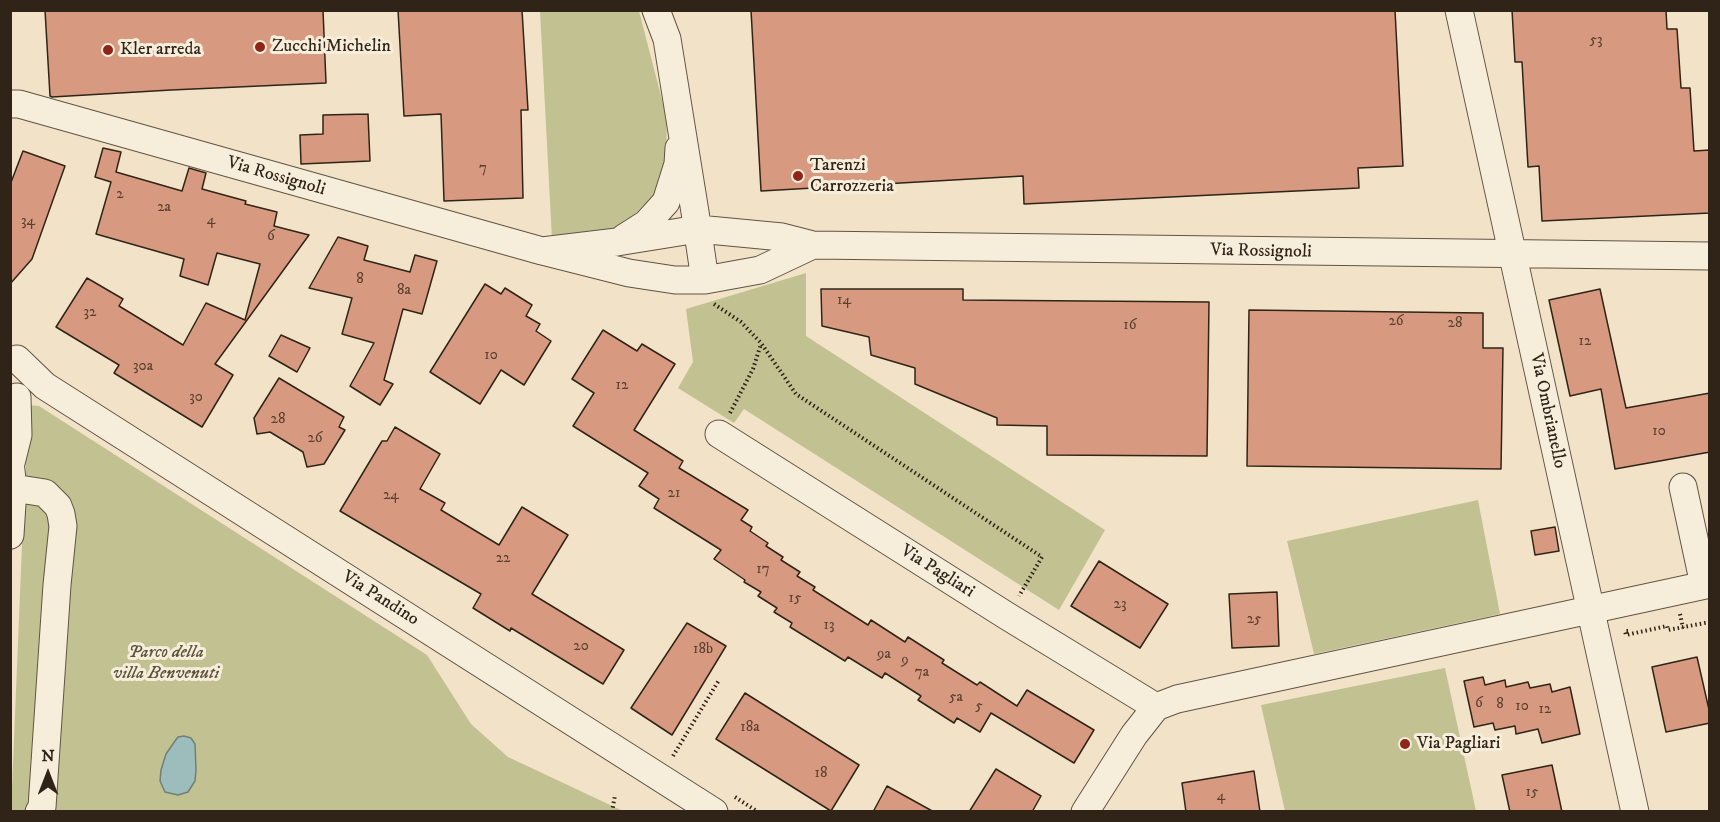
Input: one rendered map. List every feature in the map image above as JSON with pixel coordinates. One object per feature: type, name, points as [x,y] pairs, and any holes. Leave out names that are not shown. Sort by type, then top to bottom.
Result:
[{"type":"street","name":"Via Rossignoli","points":[[656,10],[667,39],[698,229]]},
{"type":"street","name":"Via Rossignoli","points":[[667,39],[669,10]]},
{"type":"street","name":"Via Ombrianello","points":[[1459,10],[1635,812]]},
{"type":"street","name":"Via Rossignoli","points":[[10,104],[19,104],[542,251],[629,273],[675,280],[705,280],[760,270],[813,245]]},
{"type":"street","name":"Via Rossignoli","points":[[617,242],[646,224],[666,202],[678,164],[680,120]]},
{"type":"street","name":"Via Rossignoli","points":[[542,251],[698,229],[782,237],[813,245],[1710,256]]},
{"type":"street","points":[[698,229],[705,280]]},
{"type":"street","name":"Via Pandino","points":[[14,357],[24,393],[714,812]]},
{"type":"street","points":[[10,535],[11,471],[24,393]]},
{"type":"street","name":"Via Pagliari","points":[[719,434],[1156,707]]},
{"type":"street","points":[[11,471],[45,493],[58,506],[63,526],[42,807],[39,812]]},
{"type":"street","points":[[1085,812],[1134,735],[1156,707],[1177,699],[1707,584],[1683,487]]},
{"type":"path","points":[[705,280],[708,300],[741,322],[761,343],[796,394],[1042,557],[1007,616]]},
{"type":"path","points":[[719,434],[753,369],[761,343]]},
{"type":"path","points":[[1683,628],[1710,622]]},
{"type":"path","points":[[672,757],[719,680]]},
{"type":"path","points":[[612,812],[615,795]]},
{"type":"green space","points":[[540,11],[639,11],[667,119],[666,161],[655,193],[632,217],[606,234],[552,240]]},
{"type":"green space","points":[[806,273],[806,336],[1105,530],[1059,610],[744,409],[734,423],[678,388],[693,362],[686,309]]},
{"type":"green space","name":"Parco della villa Benvenuti","points":[[28,405],[39,406],[427,655],[471,724],[508,757],[623,811],[11,812],[24,497],[35,484],[26,476],[25,411]]},
{"type":"green space","points":[[1478,500],[1500,614],[1314,654],[1287,541]]},
{"type":"green space","points":[[1445,668],[1476,811],[1285,811],[1261,705]]},
{"type":"water","points":[[178,737],[191,738],[195,744],[195,781],[188,792],[178,795],[165,792],[160,781],[161,770],[166,754]]},
{"type":"building","points":[[45,10],[323,10],[326,83],[52,97],[50,96]]},
{"type":"building","points":[[398,10],[522,10],[528,110],[521,110],[523,198],[444,201],[441,114],[404,116]]},
{"type":"building","points":[[751,10],[1395,10],[1403,166],[1358,168],[1359,188],[1024,204],[1023,176],[761,191]]},
{"type":"building","points":[[1512,10],[1666,10],[1667,29],[1677,29],[1681,88],[1690,88],[1694,151],[1710,150],[1710,213],[1542,221],[1539,166],[1528,167],[1522,62],[1515,62]]},
{"type":"building","points":[[368,114],[370,161],[301,164],[300,135],[323,134],[323,115]]},
{"type":"building","points":[[103,148],[121,152],[116,172],[182,191],[189,168],[206,173],[202,189],[277,212],[274,226],[309,235],[215,364],[233,375],[202,427],[114,373],[119,365],[56,327],[87,278],[123,299],[119,306],[183,345],[206,303],[245,320],[260,264],[217,253],[208,285],[180,276],[184,259],[96,234],[111,182],[95,177]]},
{"type":"building","points":[[23,151],[65,166],[32,259],[10,284],[10,185]]},
{"type":"building","points":[[338,237],[368,246],[364,260],[410,272],[415,255],[437,261],[422,314],[403,309],[384,380],[393,384],[380,405],[350,386],[374,343],[342,334],[352,298],[309,288]]},
{"type":"building","points":[[485,284],[501,294],[505,288],[532,305],[526,316],[540,324],[536,331],[551,341],[524,385],[501,370],[480,404],[430,372]]},
{"type":"building","points":[[821,289],[963,289],[963,300],[1209,302],[1207,456],[1047,455],[1047,426],[997,425],[997,418],[915,384],[915,368],[871,355],[869,337],[822,326]]},
{"type":"building","points":[[1600,289],[1626,408],[1710,393],[1710,452],[1615,469],[1601,389],[1570,396],[1549,300]]},
{"type":"building","points":[[1249,310],[1483,313],[1483,348],[1503,348],[1501,469],[1247,466]]},
{"type":"building","points":[[603,330],[637,351],[642,344],[675,364],[634,430],[683,461],[679,468],[748,510],[741,520],[752,527],[750,531],[768,543],[766,546],[783,557],[781,560],[800,572],[797,576],[815,587],[813,590],[868,625],[871,620],[905,642],[908,637],[944,660],[942,663],[977,685],[980,682],[1017,706],[1027,690],[1094,730],[1074,763],[991,713],[980,732],[957,718],[954,723],[918,700],[921,696],[885,673],[882,678],[848,657],[845,661],[790,627],[792,623],[774,612],[777,608],[758,596],[761,592],[714,559],[721,550],[654,508],[659,499],[639,486],[648,473],[573,426],[594,393],[572,379]]},
{"type":"building","points":[[281,335],[310,348],[297,372],[269,356]]},
{"type":"building","points":[[279,378],[344,417],[339,427],[345,430],[324,464],[307,467],[303,452],[270,432],[257,434],[254,418]]},
{"type":"building","points":[[395,427],[440,454],[420,489],[445,503],[441,510],[499,545],[522,507],[568,535],[532,594],[624,650],[603,684],[511,628],[510,631],[473,608],[481,594],[340,511],[382,441],[387,441]]},
{"type":"building","points":[[1555,527],[1559,551],[1535,555],[1531,531]]},
{"type":"building","points":[[1099,561],[1168,604],[1140,648],[1071,606]]},
{"type":"building","points":[[1277,592],[1279,646],[1232,648],[1229,594]]},
{"type":"building","points":[[687,623],[726,646],[672,735],[631,708]]},
{"type":"building","points":[[1697,657],[1710,723],[1666,732],[1652,667]]},
{"type":"building","points":[[1483,677],[1485,685],[1505,680],[1506,687],[1528,682],[1530,688],[1550,684],[1552,692],[1570,687],[1580,734],[1542,743],[1538,729],[1516,734],[1515,726],[1495,730],[1493,723],[1474,727],[1464,681]]},
{"type":"building","points":[[745,693],[859,765],[831,811],[716,739]]},
{"type":"building","points":[[1552,765],[1562,812],[1510,812],[1502,775]]},
{"type":"building","points":[[996,769],[1041,796],[1032,812],[969,812]]},
{"type":"building","points":[[1254,771],[1260,812],[1186,812],[1182,783]]},
{"type":"building","points":[[887,786],[934,812],[873,812]]},
{"type":"place","name":"Zucchi Michelin","points":[[260,47]]},
{"type":"place","name":"Kler arreda","points":[[108,50]]},
{"type":"place","name":"Tarenzi Carrozzeria","points":[[798,176]]},
{"type":"place","name":"Via Pagliari","points":[[1405,744]]}]
